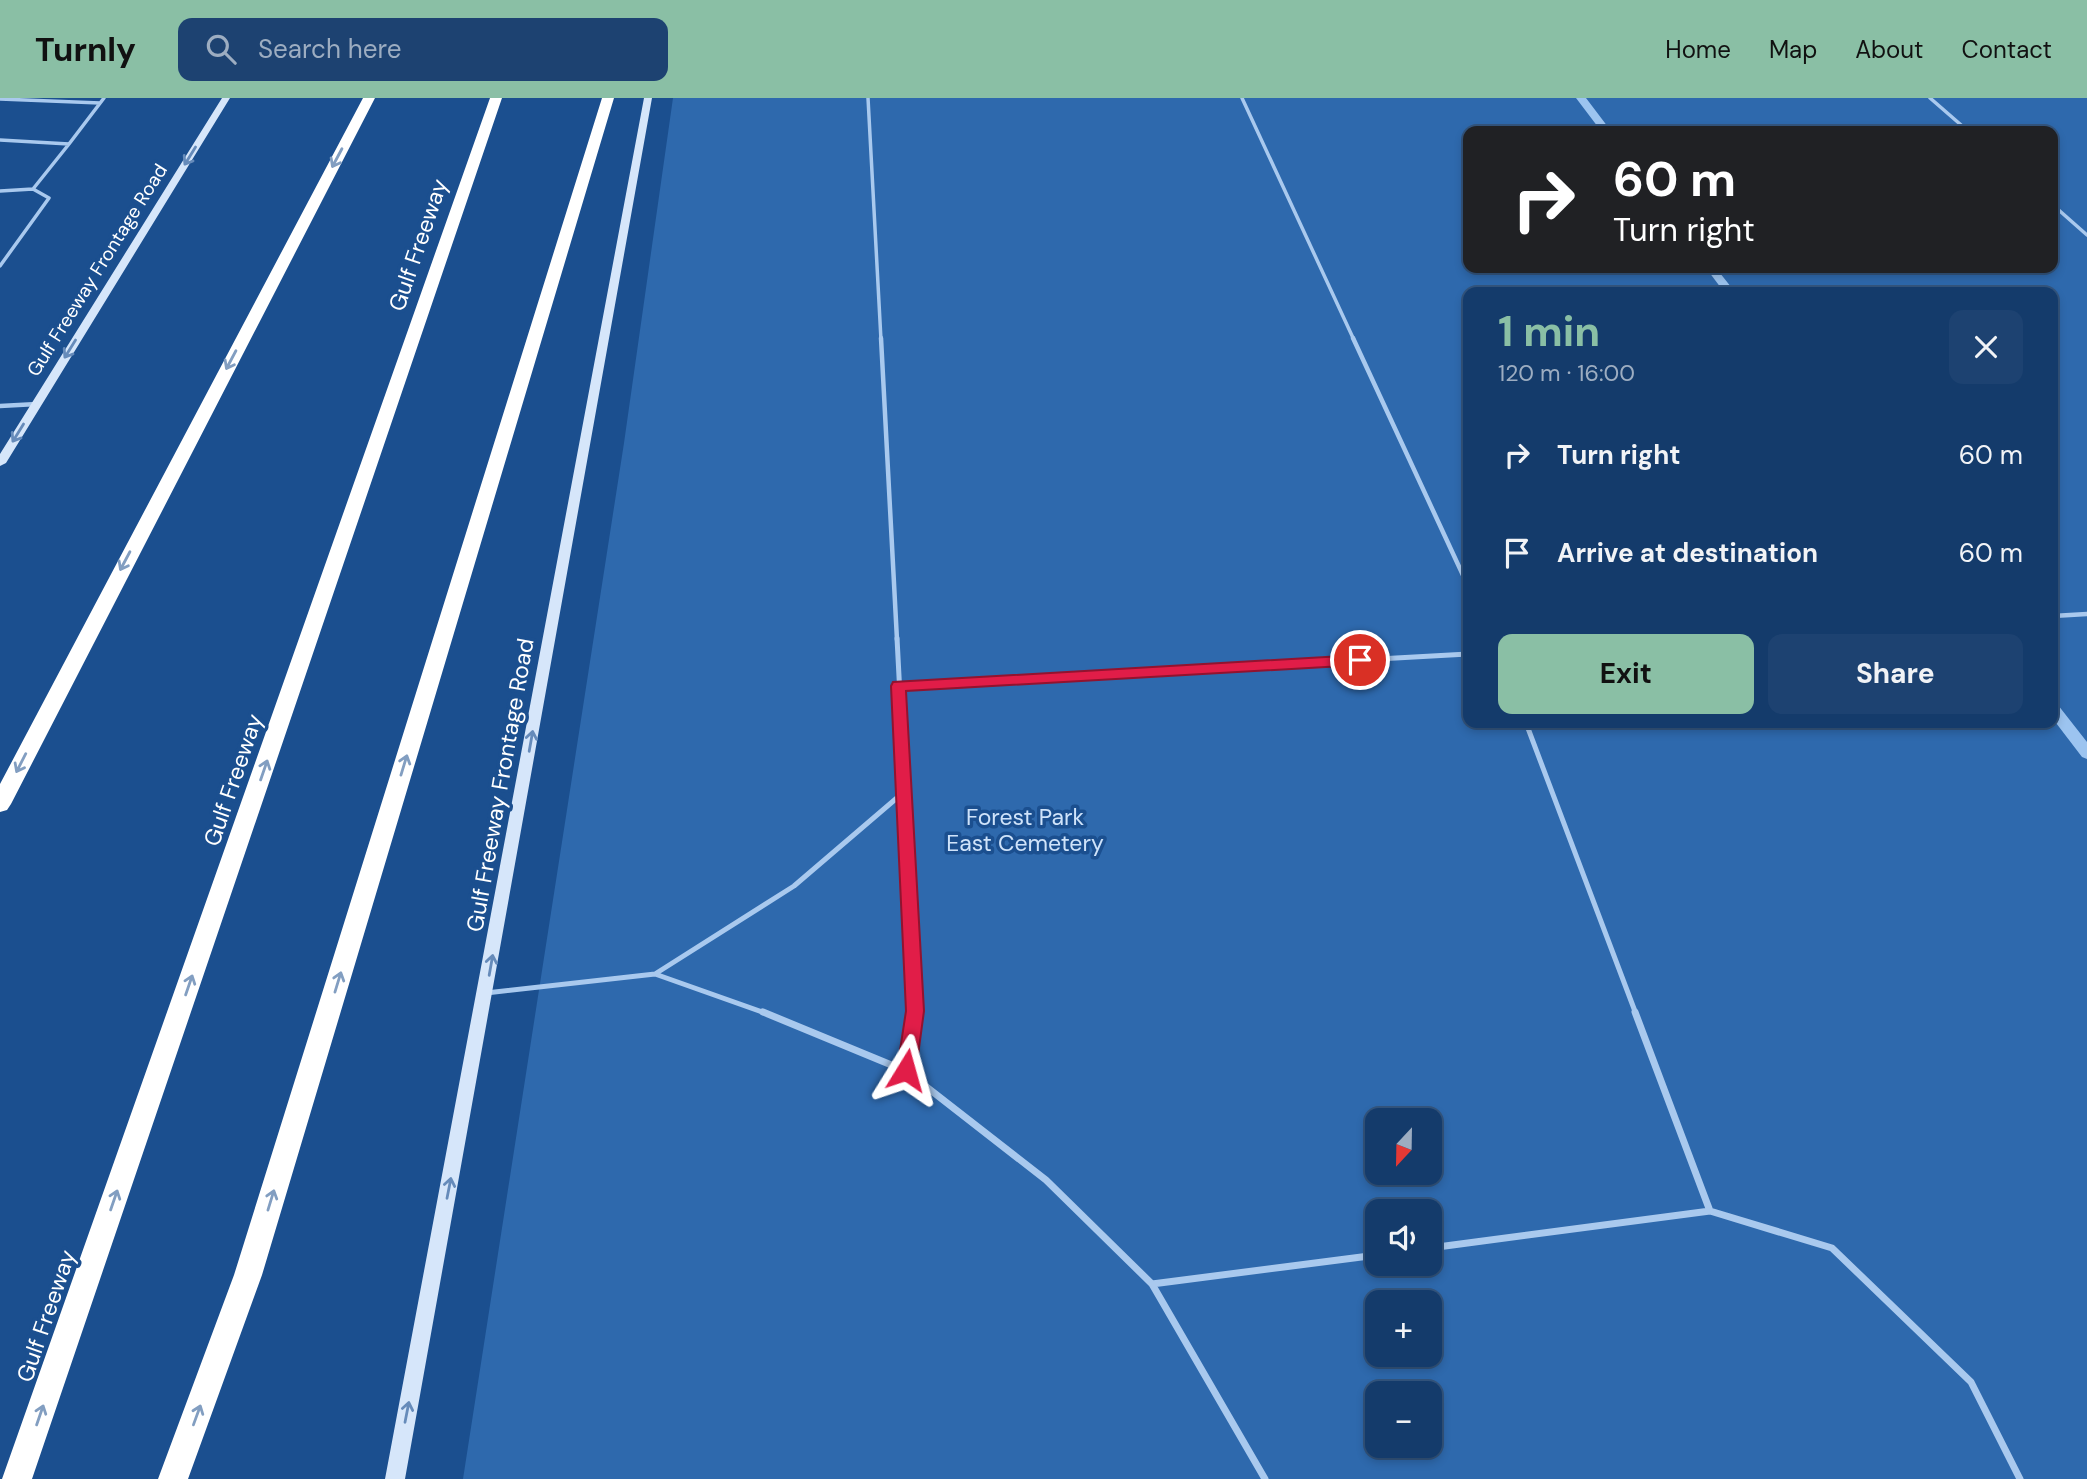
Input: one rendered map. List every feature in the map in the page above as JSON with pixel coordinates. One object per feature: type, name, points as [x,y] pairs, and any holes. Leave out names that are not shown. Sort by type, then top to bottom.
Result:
[{"type":"highway","points":[[0,804],[369,98]]},
{"type":"highway","name":"Gulf Freeway","points":[[17,1479],[496,98]]},
{"type":"highway","points":[[173,1479],[248,1275],[608,98]]},
{"type":"main road","name":"Gulf Freeway Frontage Road","points":[[0,463],[226,98]]},
{"type":"main road","name":"Gulf Freeway Frontage Road","points":[[395,1479],[648,98]]},
{"type":"lane","points":[[33,189],[104,98]]},
{"type":"lane","points":[[868,98],[915,1011],[906,1070]]},
{"type":"lane","points":[[1242,98],[1463,575]]},
{"type":"lane","points":[[1930,98],[1962,126]]},
{"type":"lane","points":[[0,99],[100,103]]},
{"type":"lane","points":[[0,140],[69,144]]},
{"type":"lane","points":[[0,191],[33,189],[49,198],[0,265]]},
{"type":"lane","points":[[2058,209],[2087,235]]},
{"type":"lane","points":[[0,406],[37,404]]},
{"type":"lane","points":[[2058,616],[2087,614]]},
{"type":"lane","points":[[898,686],[1463,654]]},
{"type":"lane","points":[[1528,728],[1710,1211]]},
{"type":"lane","points":[[654,974],[794,886],[905,791]]},
{"type":"lane","points":[[486,993],[654,974],[798,1024],[906,1070],[1046,1180],[1152,1284],[1265,1479]]},
{"type":"lane","points":[[1442,1246],[1710,1211],[1832,1248],[1971,1382],[2020,1479]]},
{"type":"lane","points":[[1152,1284],[1365,1257]]},
{"type":"green space","name":"Forest Park East Cemetery","points":[[673,98],[2087,98],[2087,1479],[463,1479],[624,443]]},
{"type":"waterway","points":[[1581,98],[1602,126]]},
{"type":"waterway","points":[[1715,273],[1726,287]]},
{"type":"waterway","points":[[2058,715],[2087,753]]},
{"type":"route","points":[[906,1070],[915,1011],[898,686],[1360,660]]}]
